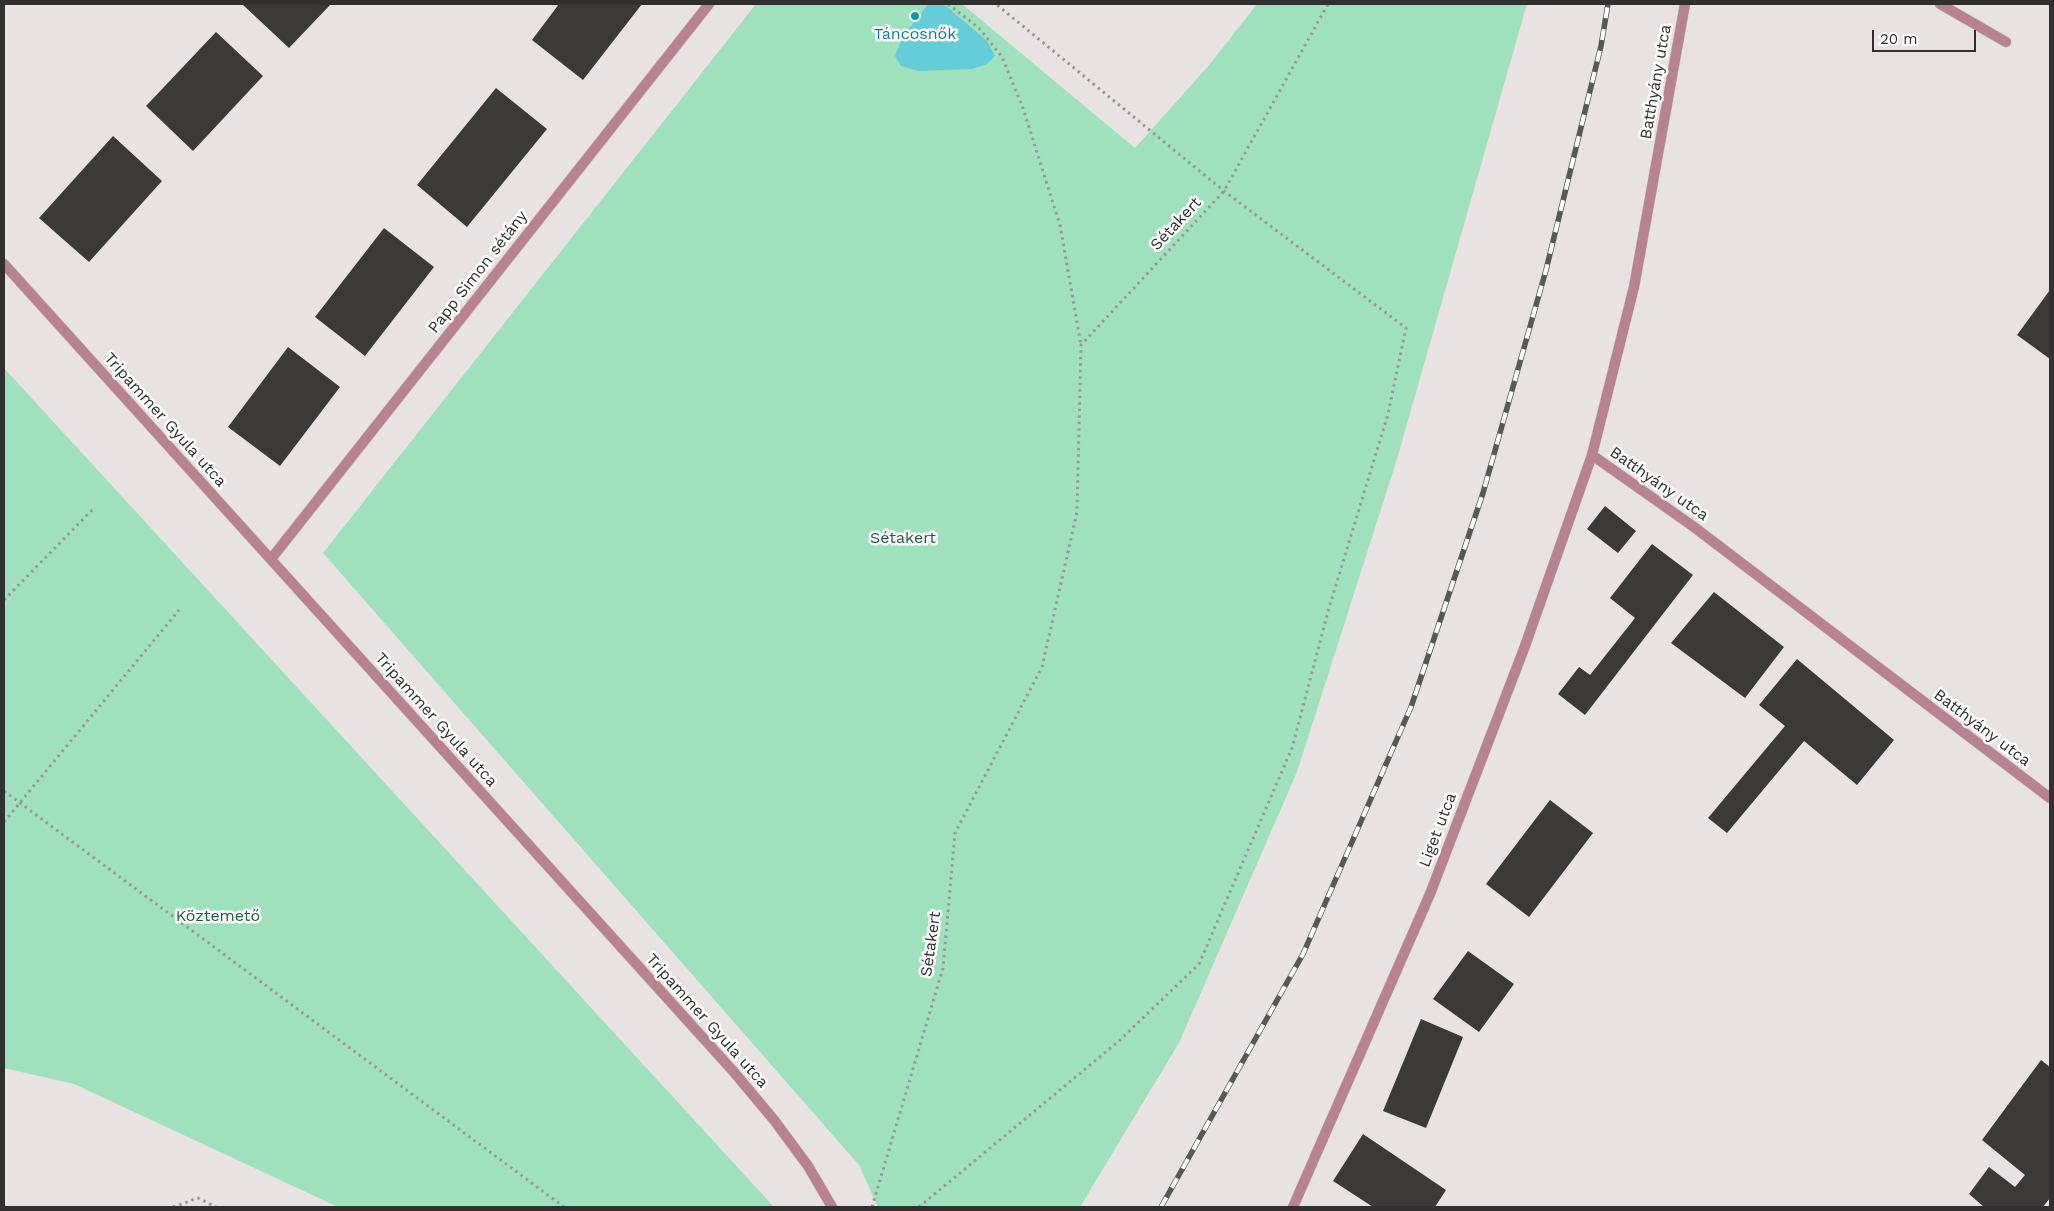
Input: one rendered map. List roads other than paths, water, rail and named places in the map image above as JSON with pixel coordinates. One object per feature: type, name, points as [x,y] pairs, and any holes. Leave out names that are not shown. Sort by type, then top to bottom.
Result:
[{"type":"street","name":"Papp Simon sétány","points":[[271,559],[709,4]]},
{"type":"street","name":"Batthyány utca","points":[[1685,4],[1634,287],[1592,455],[1694,527],[2050,798]]},
{"type":"street","points":[[1940,4],[2006,42]]},
{"type":"street","name":"Tripammer Gyula utca","points":[[4,264],[733,1071],[774,1120],[808,1166],[832,1207]]},
{"type":"street","name":"Liget utca","points":[[1293,1207],[1430,894],[1525,646],[1592,455]]},
{"type":"water","points":[[928,4],[942,4],[946,6],[987,41],[995,56],[987,64],[973,69],[918,71],[901,66],[895,56],[902,38]]},
{"type":"railway","points":[[1161,1207],[1303,954],[1411,707],[1483,493],[1546,270],[1601,46],[1608,4]]},
{"type":"place","name":"Táncosnők","points":[[915,16]]},
{"type":"park label","name":"Sétakert","points":[[903,538]]},
{"type":"park label","name":"Köztemető","points":[[218,916]]}]
